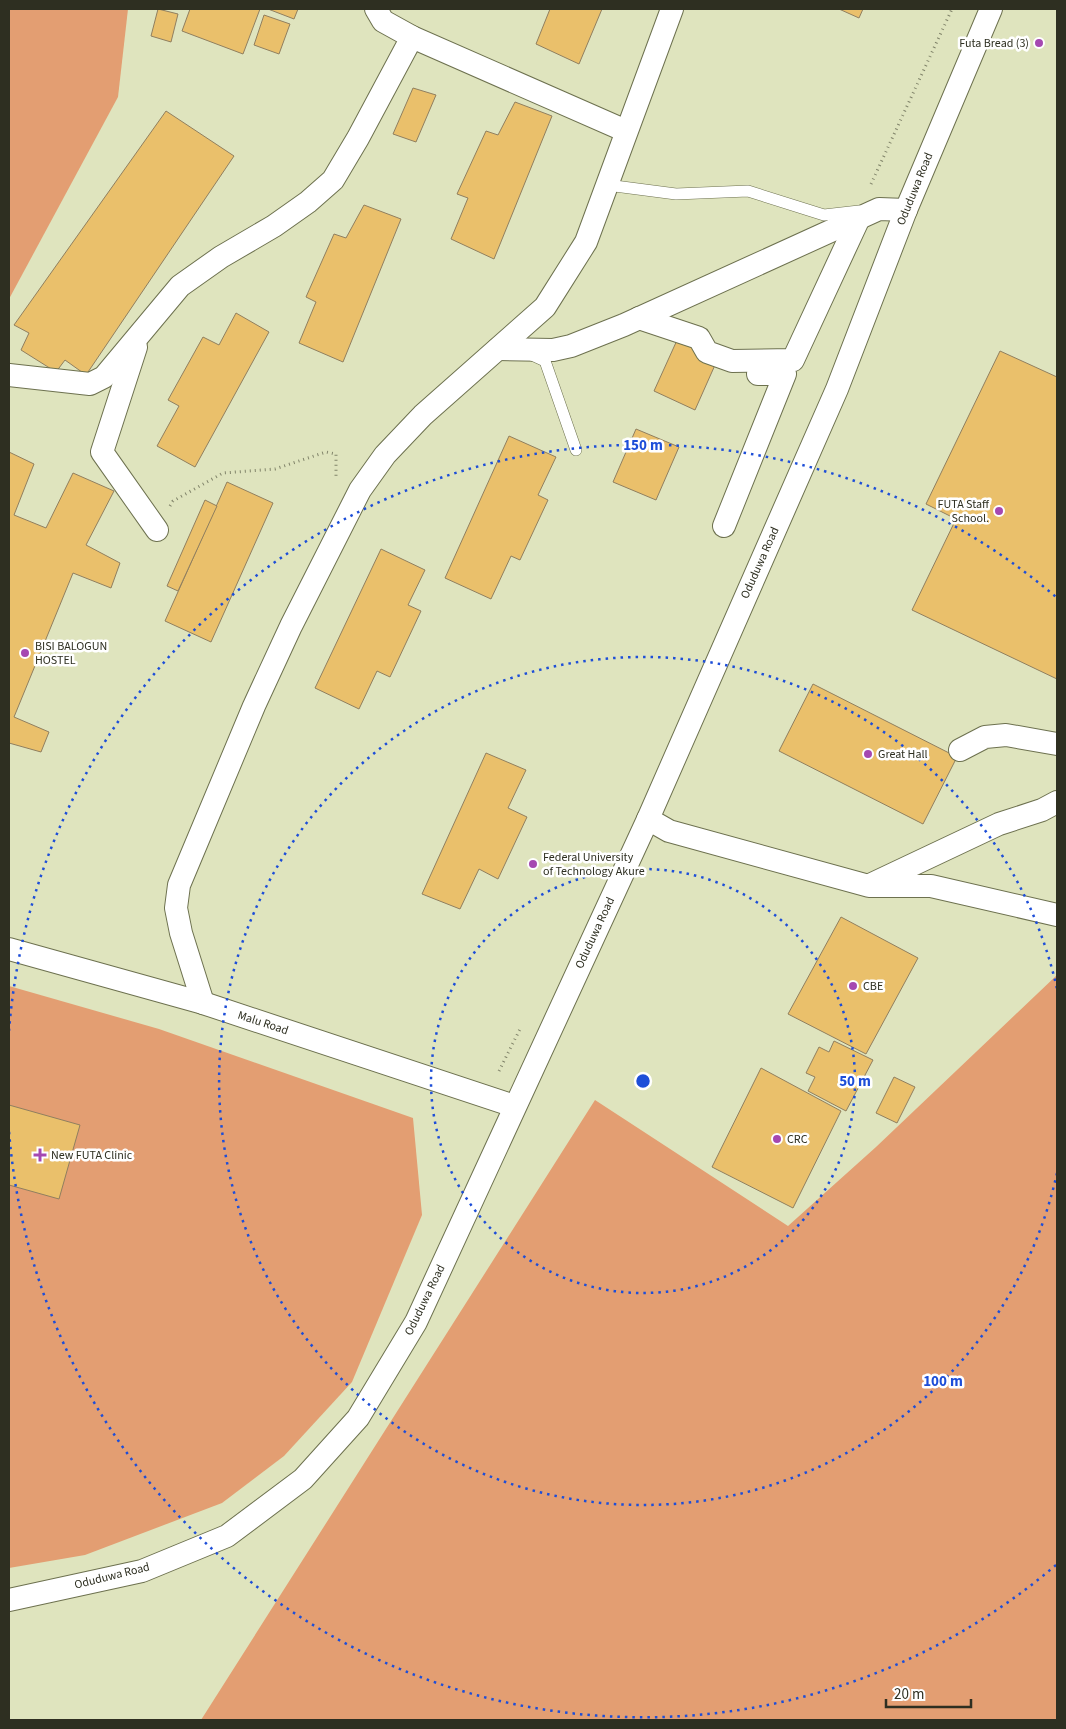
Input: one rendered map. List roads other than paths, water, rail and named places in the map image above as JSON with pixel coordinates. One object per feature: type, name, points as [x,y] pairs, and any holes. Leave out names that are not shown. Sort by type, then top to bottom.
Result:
[{"type":"street","points":[[376,9],[383,20],[412,37],[626,132]]},
{"type":"street","points":[[203,1003],[181,933],[176,908],[179,884],[254,706],[291,626],[360,490],[386,455],[423,415],[545,307],[586,242],[672,9]]},
{"type":"street","name":"Oduduwa Road","points":[[9,1600],[142,1571],[227,1536],[303,1479],[358,1418],[416,1322],[514,1106],[648,820],[837,388],[906,210],[991,9]]},
{"type":"street","points":[[9,375],[90,384],[104,377],[180,286],[221,257],[274,226],[308,202],[333,180],[358,138],[412,37]]},
{"type":"street","points":[[498,349],[553,350],[571,346],[639,318],[869,214],[906,210]]},
{"type":"street","points":[[732,361],[793,360],[869,214]]},
{"type":"street","points":[[639,318],[700,338],[707,352],[732,361],[754,374],[785,374],[724,526]]},
{"type":"street","points":[[141,332],[102,452],[157,530]]},
{"type":"street","points":[[960,750],[985,737],[1006,735],[1057,744]]},
{"type":"street","points":[[869,886],[892,873],[916,864],[999,824],[1042,810],[1057,802]]},
{"type":"street","points":[[648,820],[669,831],[869,886],[931,886],[1057,915]]},
{"type":"street","name":"Malu Road","points":[[9,949],[203,1003],[514,1106]]},
{"type":"lane","points":[[607,185],[676,194],[748,191],[824,215],[869,214]]},
{"type":"lane","points":[[522,349],[545,361],[576,450]]},
{"type":"place","name":"Futa Bread (3)","points":[[1039,43]]},
{"type":"place","name":"FUTA Staff School.","points":[[999,511]]},
{"type":"place","name":"BISI BALOGUN HOSTEL","points":[[25,653]]},
{"type":"place","name":"Great Hall","points":[[868,754]]},
{"type":"place","name":"Federal University of Technology Akure","points":[[533,864]]},
{"type":"place","name":"CBE","points":[[853,986]]},
{"type":"place","name":"CRC","points":[[777,1139]]},
{"type":"place","name":"New FUTA Clinic","points":[[40,1155]]}]
